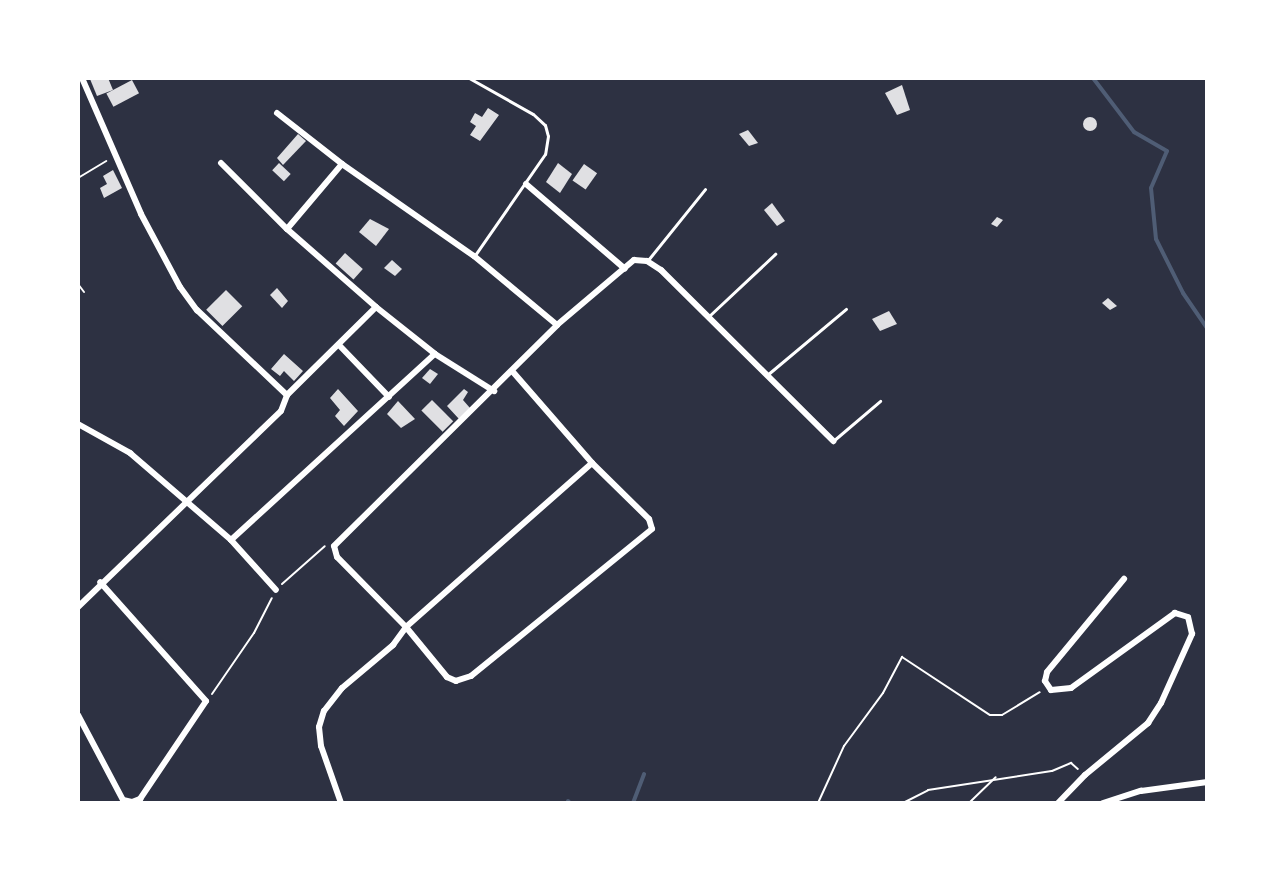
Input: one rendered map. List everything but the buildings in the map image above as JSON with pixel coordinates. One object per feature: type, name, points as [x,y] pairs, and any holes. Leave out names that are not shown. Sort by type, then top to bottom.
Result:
[{"type":"street","points":[[82,78],[141,214],[180,287],[197,310],[287,395]]},
{"type":"street","points":[[277,113],[342,164],[474,256],[557,325]]},
{"type":"street","points":[[221,163],[287,229],[376,308],[435,354],[494,391]]},
{"type":"street","points":[[287,229],[342,164]]},
{"type":"street","points":[[526,184],[625,269]]},
{"type":"street","points":[[513,372],[592,463],[650,519],[652,529],[643,539],[577,588],[466,680],[447,677],[406,627],[337,557],[334,546],[494,391],[557,325],[634,260],[646,261],[661,270],[833,441]]},
{"type":"street","points":[[78,606],[184,500],[282,411],[287,395],[376,308]]},
{"type":"street","points":[[339,345],[389,397]]},
{"type":"street","points":[[231,540],[435,354]]},
{"type":"street","points":[[78,424],[130,453],[231,540],[276,590]]},
{"type":"street","points":[[341,803],[321,746],[319,727],[324,711],[342,688],[393,645],[406,627],[592,463]]},
{"type":"street","points":[[1058,803],[1085,775],[1148,723],[1178,668],[1192,634],[1192,622],[1188,616],[1175,613],[1071,688],[1059,692],[1047,686],[1047,672],[1124,579]]},
{"type":"street","points":[[78,715],[123,800],[141,801],[206,700],[100,582]]},
{"type":"street","points":[[1103,803],[1141,791],[1207,782]]},
{"type":"lane","points":[[470,78],[545,125],[548,136],[545,154],[474,256]]},
{"type":"lane","points":[[646,261],[705,189]]},
{"type":"lane","points":[[709,316],[775,254]]},
{"type":"lane","points":[[767,375],[846,309]]},
{"type":"lane","points":[[833,441],[880,401]]},
{"type":"path","points":[[78,178],[116,156]]},
{"type":"path","points":[[78,284],[84,292]]},
{"type":"path","points":[[206,700],[225,679],[276,590],[317,551],[327,545],[334,546]]},
{"type":"path","points":[[818,803],[844,746],[883,693],[902,657],[975,707],[995,716],[1030,700],[1047,686]]},
{"type":"path","points":[[903,803],[915,793],[996,777],[1052,771],[1071,763],[1085,775]]},
{"type":"path","points":[[969,803],[996,777]]},
{"type":"waterway","points":[[1093,78],[1134,132],[1167,151],[1151,188],[1156,239],[1183,293],[1207,328]]},
{"type":"waterway","points":[[633,803],[644,774]]}]
